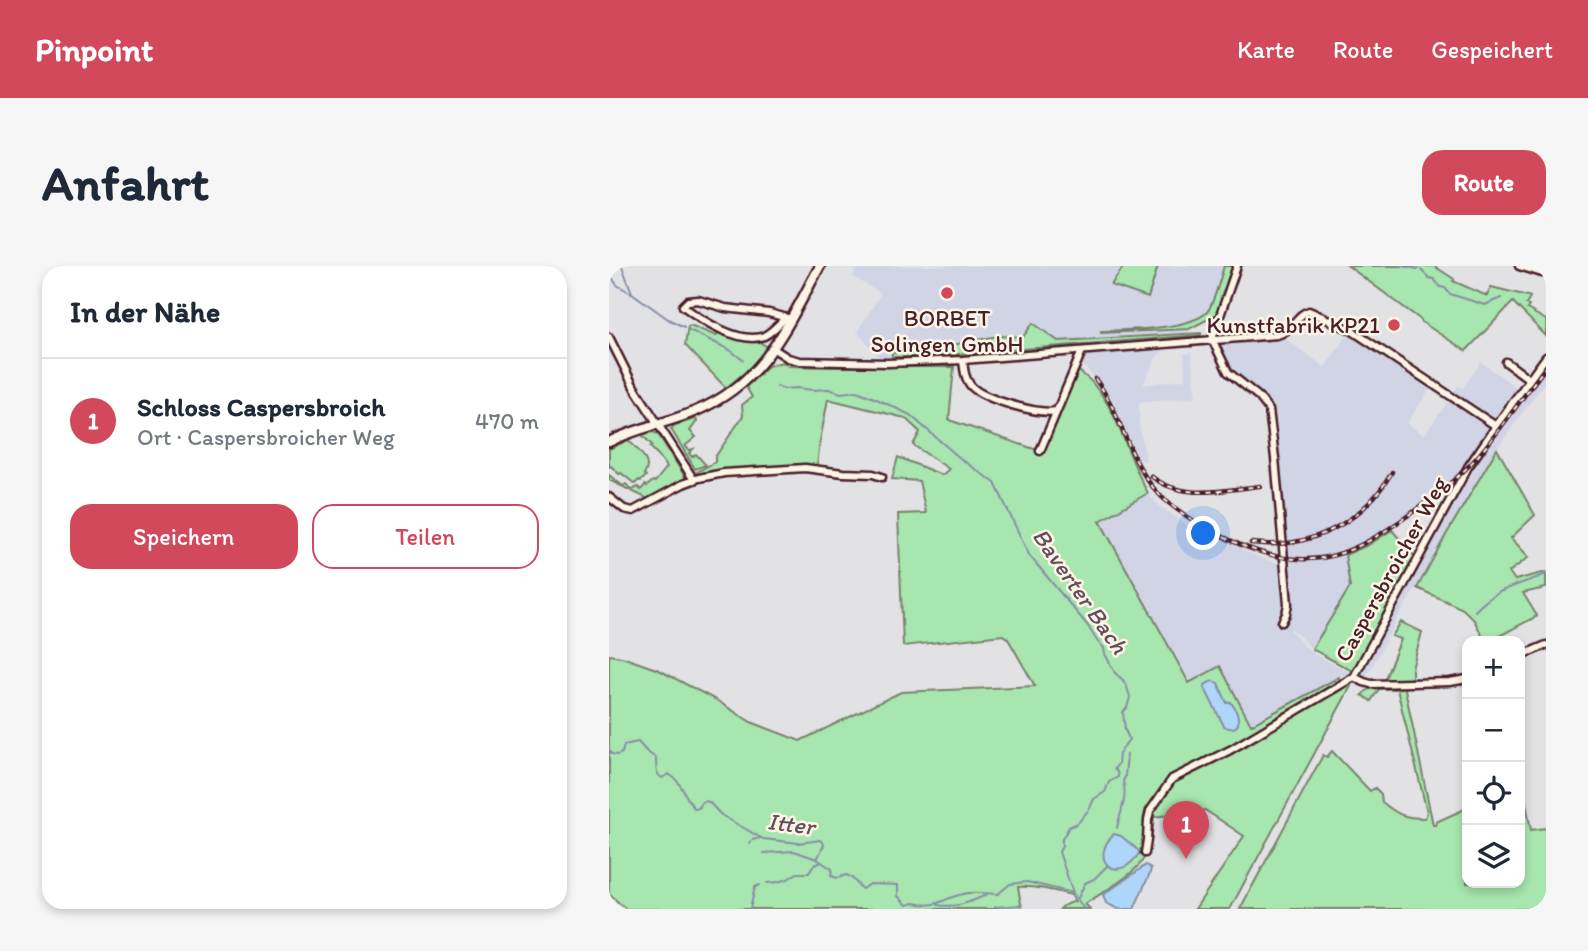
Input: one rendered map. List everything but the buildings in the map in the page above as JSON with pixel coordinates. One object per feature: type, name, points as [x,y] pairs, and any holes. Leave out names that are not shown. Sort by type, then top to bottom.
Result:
[{"type":"main road","points":[[609,442],[700,409],[725,396],[753,373],[774,349],[788,318],[820,266]]},
{"type":"street","points":[[1237,266],[1212,339],[1228,372],[1259,397],[1269,410],[1288,604],[1282,622]]},
{"type":"street","points":[[1518,266],[1542,273]]},
{"type":"street","points":[[698,299],[725,308],[788,318],[762,336],[745,336],[718,329],[683,306],[690,300],[698,299]]},
{"type":"street","points":[[774,349],[788,358],[800,360],[887,363],[963,360],[1281,334],[1304,312],[1309,312],[1353,331],[1496,426]]},
{"type":"street","points":[[609,337],[634,387],[694,480]]},
{"type":"street","points":[[1040,451],[1082,351]]},
{"type":"street","name":"Caspersbroicher Weg","points":[[1145,853],[1150,811],[1172,779],[1230,750],[1354,677],[1468,467],[1546,357]]},
{"type":"street","points":[[963,360],[967,379],[971,387],[978,391],[1018,407],[1049,413],[1056,411]]},
{"type":"street","points":[[1506,362],[1529,379]]},
{"type":"street","points":[[609,497],[624,509],[633,511],[694,480],[724,473],[797,468],[873,474],[881,477]]},
{"type":"street","points":[[1525,654],[1546,645]]},
{"type":"street","points":[[1354,677],[1371,684],[1462,680]]},
{"type":"shaded area","points":[[858,266],[1232,266],[1216,315],[1189,329],[1190,336],[923,357],[879,357],[857,332],[881,293],[853,277]]},
{"type":"shaded area","points":[[1348,334],[1431,388],[1407,423],[1424,435],[1449,400],[1491,428],[1459,478],[1392,530],[1345,555],[1350,587],[1312,649],[1290,630],[1316,655],[1349,672],[1346,677],[1340,674],[1251,725],[1189,684],[1099,521],[1148,493],[1158,505],[1187,525],[1260,558],[1278,563],[1286,562],[1274,412],[1264,394],[1230,368],[1219,345],[1284,338],[1325,367]]},
{"type":"shaded area","points":[[1164,349],[1156,358],[1143,385],[1185,379],[1184,354],[1191,353],[1196,397],[1139,402],[1139,424],[1146,460],[1142,461],[1134,450],[1110,397],[1098,380],[1081,364],[1085,356]]},
{"type":"shaded area","points":[[1481,362],[1518,389],[1495,421],[1454,392],[1458,386],[1463,388]]},
{"type":"shaded area","points":[[1546,365],[1546,380],[1497,449],[1362,685],[1355,681],[1485,452],[1481,450]]},
{"type":"green space","points":[[1124,266],[1158,266],[1148,298],[1111,285]]},
{"type":"green space","points":[[1224,266],[1232,266],[1216,315],[1189,329],[1101,333],[1172,326],[1198,318],[1209,309]]},
{"type":"green space","points":[[1348,266],[1434,266],[1454,279],[1453,281],[1487,296],[1491,287],[1528,296],[1527,309],[1546,320],[1546,336],[1513,302],[1466,351],[1421,322]]},
{"type":"green space","points":[[1033,323],[1058,341],[1201,335],[923,357],[892,357],[892,353],[932,349],[998,336],[1023,337]]},
{"type":"green space","points":[[690,325],[716,336],[719,331],[754,339],[768,347],[749,369],[726,388],[685,345]]},
{"type":"green space","points":[[782,362],[789,366],[954,367],[949,420],[1043,452],[1078,370],[1092,383],[1111,409],[1148,493],[1100,521],[1189,683],[1220,666],[1251,725],[1339,677],[1340,683],[1348,682],[1351,686],[1230,909],[1195,909],[1244,836],[1205,810],[1154,817],[1144,859],[1121,881],[1085,904],[1090,909],[1060,909],[1075,901],[1071,895],[1025,887],[1018,887],[1022,909],[626,909],[609,894],[609,655],[659,670],[751,722],[800,741],[901,692],[1035,686],[1008,639],[1003,635],[903,646],[898,514],[926,513],[919,481],[892,479],[898,457],[942,475],[949,469],[913,445],[920,432],[905,418],[828,399],[817,466],[758,468],[699,475],[697,472],[715,462],[715,457],[743,416],[742,405],[752,397],[746,387],[768,366]]},
{"type":"green space","points":[[696,419],[690,431],[696,437],[685,446],[689,450],[693,449],[689,453],[692,457],[696,454],[706,465],[695,469],[671,429],[675,425]]},
{"type":"green space","points":[[653,432],[658,434],[685,477],[684,481],[648,499],[609,480],[609,475],[632,490],[638,487],[641,490],[645,485],[655,482],[667,467],[642,435]]},
{"type":"green space","points":[[628,440],[643,456],[647,465],[644,474],[646,476],[635,484],[609,467],[609,449]]},
{"type":"green space","points":[[1497,449],[1535,515],[1511,538],[1529,557],[1509,572],[1515,580],[1546,572],[1546,588],[1523,593],[1537,616],[1499,636],[1482,636],[1474,620],[1463,609],[1417,588]]},
{"type":"green space","points":[[1392,530],[1416,558],[1352,671],[1312,649],[1350,587],[1345,555]]},
{"type":"green space","points":[[1401,622],[1422,632],[1412,669],[1412,680],[1384,681],[1401,639],[1392,636]]},
{"type":"green space","points":[[1404,684],[1433,825],[1462,810],[1462,888],[1525,888],[1525,798],[1531,830],[1546,828],[1546,909],[1240,909],[1323,755],[1327,757],[1332,751],[1370,791],[1375,788],[1381,794],[1382,802],[1393,810],[1406,816],[1425,818],[1427,812],[1397,689],[1379,689],[1371,701],[1362,695],[1376,687]]},
{"type":"water","points":[[1212,681],[1218,683],[1227,703],[1231,702],[1236,710],[1238,724],[1234,728],[1224,726],[1204,687]]},
{"type":"water","points":[[1114,834],[1121,836],[1140,852],[1123,868],[1115,869],[1105,860],[1106,844]]},
{"type":"water","points":[[1146,865],[1151,868],[1150,873],[1134,909],[1118,909],[1106,903],[1103,895]]},
{"type":"waterway","name":"Baverter Bach","points":[[622,266],[632,293],[684,327]]},
{"type":"waterway","points":[[1402,266],[1418,269]]},
{"type":"waterway","points":[[1421,270],[1450,294],[1485,305],[1501,298]]},
{"type":"waterway","points":[[609,273],[617,285],[631,293]]},
{"type":"waterway","name":"Baverter Bach","points":[[687,329],[730,350],[743,360]]},
{"type":"waterway","name":"Baverter Bach","points":[[777,386],[784,389],[829,389],[841,393],[857,391],[879,400],[910,415],[961,459],[995,483],[1029,555],[1088,626],[1104,648],[1115,673],[1123,680],[1130,697],[1123,712],[1129,739],[1119,754],[1118,764],[1114,769],[1118,777],[1109,782],[1105,792],[1094,799],[1090,808],[1078,823],[1069,827],[1062,839],[1059,852],[1073,893]]},
{"type":"waterway","points":[[1475,611],[1492,596],[1546,574]]},
{"type":"waterway","name":"Itter","points":[[609,749],[612,754],[617,755],[622,753],[624,745],[638,742],[656,758],[659,776],[662,778],[669,774],[674,777],[695,809],[704,801],[709,802],[721,815],[763,839],[799,843],[820,840],[824,845],[817,859],[832,869],[831,876],[851,877],[862,889],[870,884],[898,885],[898,896],[907,905],[935,904],[967,893],[998,894],[1010,884],[1027,882],[1073,893],[1084,909]]},
{"type":"waterway","points":[[1117,828],[1124,799],[1123,781],[1127,754]]},
{"type":"waterway","points":[[750,844],[752,840],[760,838]]},
{"type":"waterway","points":[[764,853],[794,851],[817,859]]},
{"type":"waterway","points":[[767,883],[788,879],[797,873],[809,873],[814,865],[820,863]]},
{"type":"waterway","points":[[1078,898],[1085,883],[1094,879],[1108,865]]},
{"type":"waterway","points":[[750,909],[755,887],[760,885]]},
{"type":"waterway","points":[[938,905],[962,904],[986,895]]},
{"type":"waterway","points":[[995,907],[1022,905]]},
{"type":"railway","points":[[1095,379],[1112,406],[1146,478],[1164,499],[1195,522],[1241,545],[1290,559],[1312,559],[1332,556],[1371,540],[1447,486],[1478,456],[1546,367]]},
{"type":"railway","points":[[1251,543],[1294,542],[1333,529],[1366,506],[1392,472]]},
{"type":"railway","points":[[1151,476],[1163,484],[1189,491],[1260,486]]},
{"type":"place","name":"BORBET Solingen GmbH","points":[[947,293]]},
{"type":"place","name":"Kunstfabrik KP21","points":[[1394,325]]},
{"type":"place","name":"Schloss Caspersbroich","points":[[1186,859]]}]
